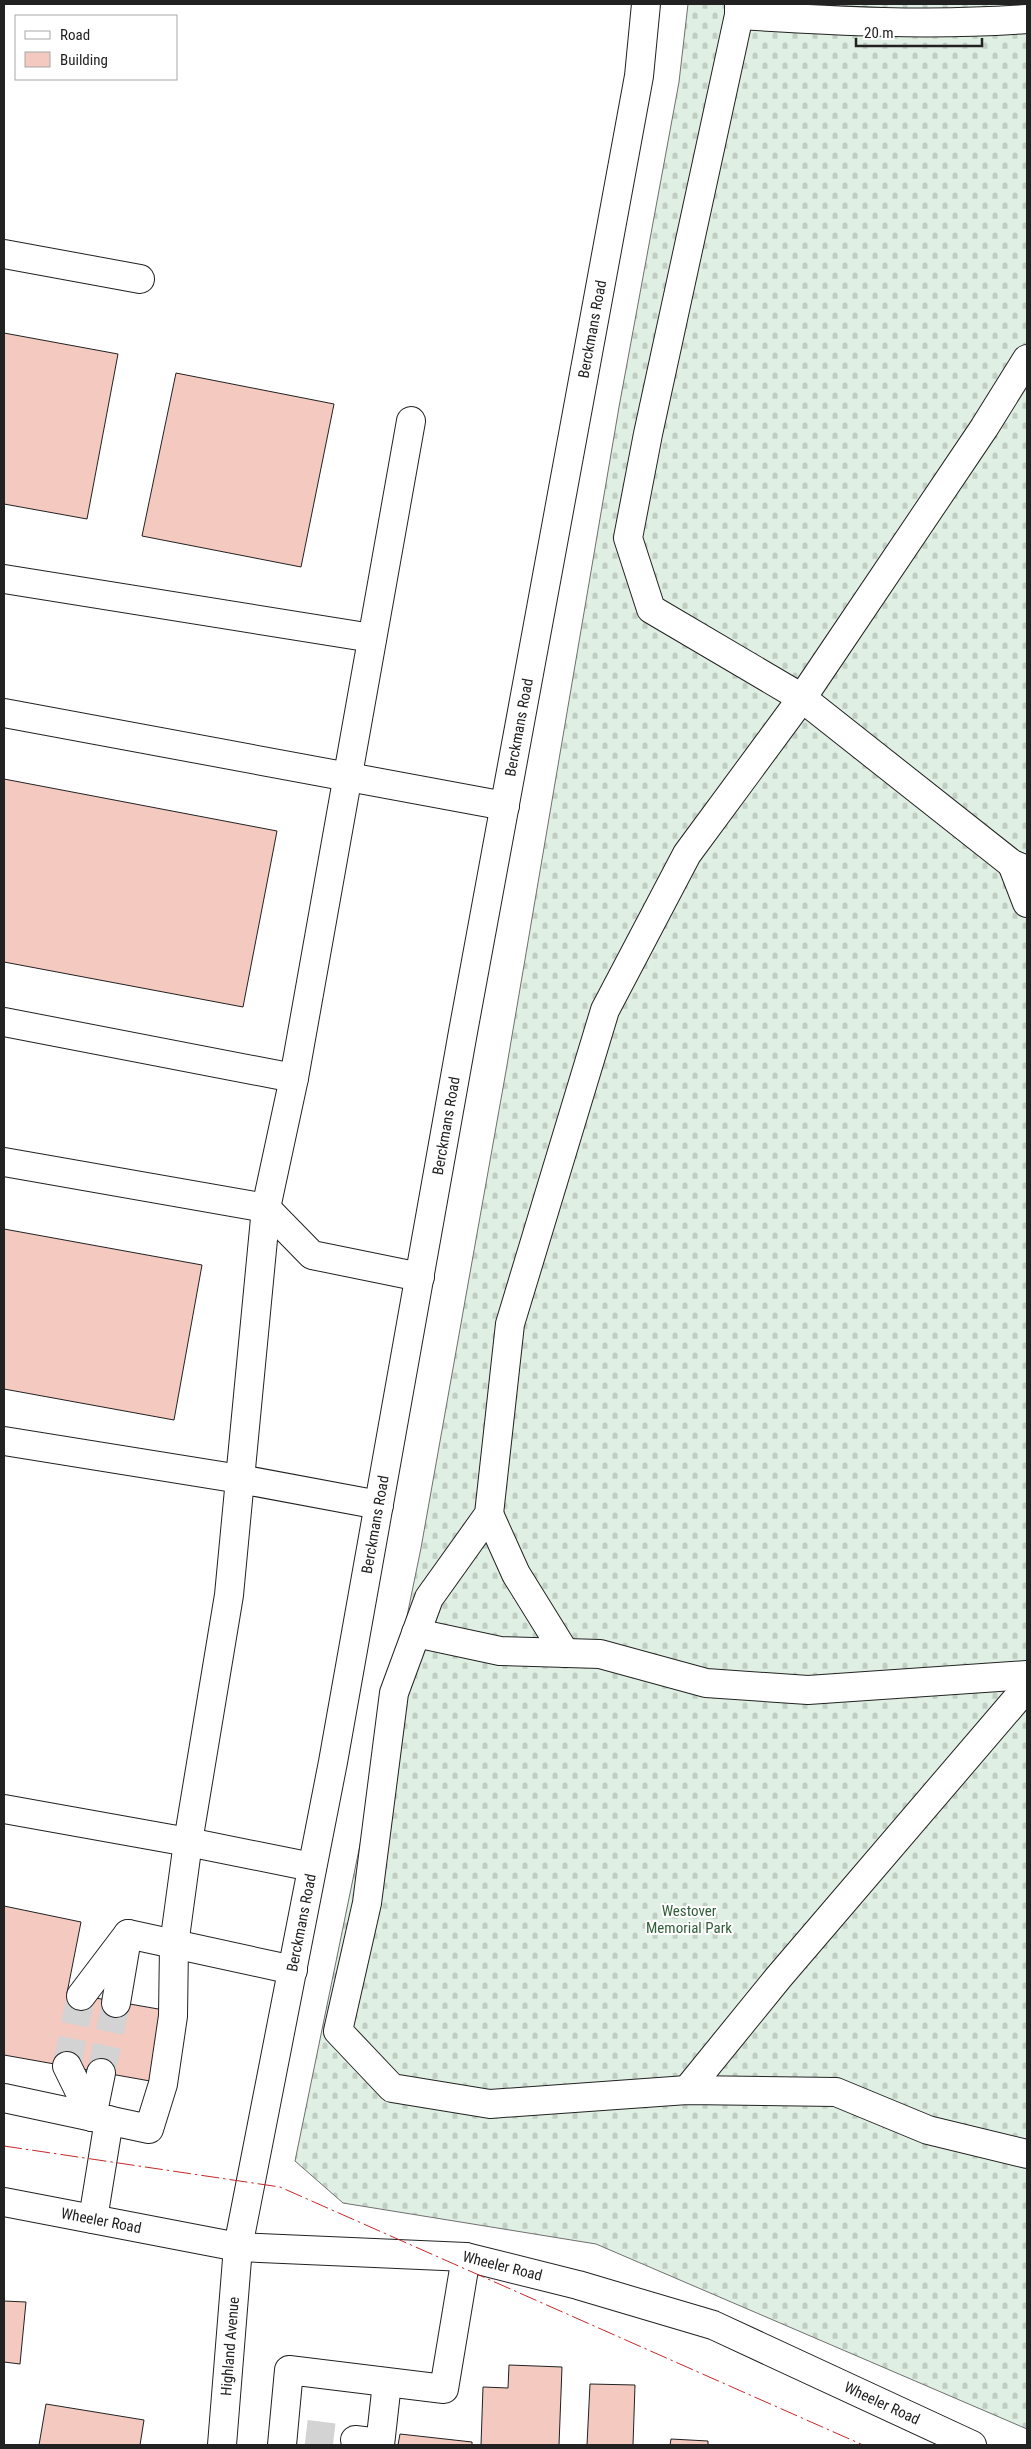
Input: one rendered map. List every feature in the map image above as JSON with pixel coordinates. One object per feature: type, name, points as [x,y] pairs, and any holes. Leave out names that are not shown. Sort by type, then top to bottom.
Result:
[{"type":"main road","name":"Berckmans Road","points":[[238,2247],[293,1970],[379,1505],[638,76],[646,4]]},
{"type":"main road","points":[[1027,20],[977,23],[867,23],[739,10],[648,434],[628,538],[651,609],[802,698],[1020,867],[1027,903]]},
{"type":"main road","points":[[4,254],[140,279]]},
{"type":"main road","points":[[1027,359],[984,428],[802,698],[686,854],[605,1010],[510,1324],[489,1514],[429,1598],[394,1693],[367,1904],[338,2031],[392,2088],[490,2104],[686,2090],[836,2092],[928,2130],[1027,2154]]},
{"type":"main road","points":[[4,2098],[149,2129],[163,2084],[173,2016],[174,1945],[188,1842],[229,1595],[266,1208],[294,1078],[346,775],[411,421]]},
{"type":"main road","points":[[4,579],[372,638]]},
{"type":"main road","points":[[4,713],[505,806]]},
{"type":"main road","points":[[4,1022],[294,1078]]},
{"type":"main road","points":[[4,1162],[266,1208],[312,1254],[420,1277]]},
{"type":"main road","points":[[4,1440],[240,1479],[379,1505]]},
{"type":"main road","points":[[489,1514],[516,1574],[565,1653]]},
{"type":"main road","points":[[416,1633],[500,1651],[600,1654],[706,1683],[808,1690],[1027,1675]]},
{"type":"main road","points":[[686,2090],[778,1978],[1027,1687]]},
{"type":"main road","points":[[4,1809],[188,1842],[312,1867]]},
{"type":"main road","points":[[128,1934],[293,1970]]},
{"type":"main road","points":[[81,1996],[128,1934]]},
{"type":"main road","points":[[116,2003],[128,1934]]},
{"type":"main road","points":[[67,2066],[101,2118]]},
{"type":"main road","points":[[93,2219],[101,2118],[101,2072]]},
{"type":"main road","name":"Wheeler Road","points":[[4,2202],[238,2247],[466,2257],[578,2285],[713,2325],[972,2445]]},
{"type":"main road","name":"Highland Avenue","points":[[222,2445],[238,2247]]},
{"type":"main road","points":[[291,2437],[289,2370],[444,2389],[466,2257]]},
{"type":"main road","points":[[372,2443],[387,2383]]},
{"type":"green space","name":"Westover Memorial Park","points":[[688,4],[1027,4],[1027,2429],[596,2244],[343,2203],[295,2161],[421,1548],[506,1071],[619,407],[679,82]]},
{"type":"building","points":[[4,333],[118,354],[87,519],[4,504]]},
{"type":"building","points":[[176,373],[334,404],[301,567],[142,536]]},
{"type":"building","points":[[4,779],[277,831],[243,1007],[4,962]]},
{"type":"building","points":[[4,1229],[202,1265],[174,1420],[4,1389]]},
{"type":"building","points":[[4,1906],[81,1922],[67,1993],[164,2010],[150,2081],[4,2055]]},
{"type":"building","points":[[4,2301],[26,2302],[20,2364],[4,2362]]},
{"type":"building","points":[[509,2365],[562,2367],[559,2445],[481,2445],[483,2387],[508,2388]]},
{"type":"building","points":[[590,2384],[635,2385],[633,2445],[587,2445]]},
{"type":"building","points":[[46,2404],[144,2420],[140,2445],[39,2445]]},
{"type":"building","points":[[400,2434],[472,2442],[472,2445],[398,2445]]},
{"type":"building","points":[[671,2439],[708,2441],[708,2445],[670,2445]]},
{"type":"tunnel","points":[[67,2066],[81,1996]]},
{"type":"tunnel","points":[[101,2073],[116,2003]]},
{"type":"tunnel","points":[[306,2434],[355,2440]]},
{"type":"power","points":[[4,2146],[280,2187],[863,2445]]}]
